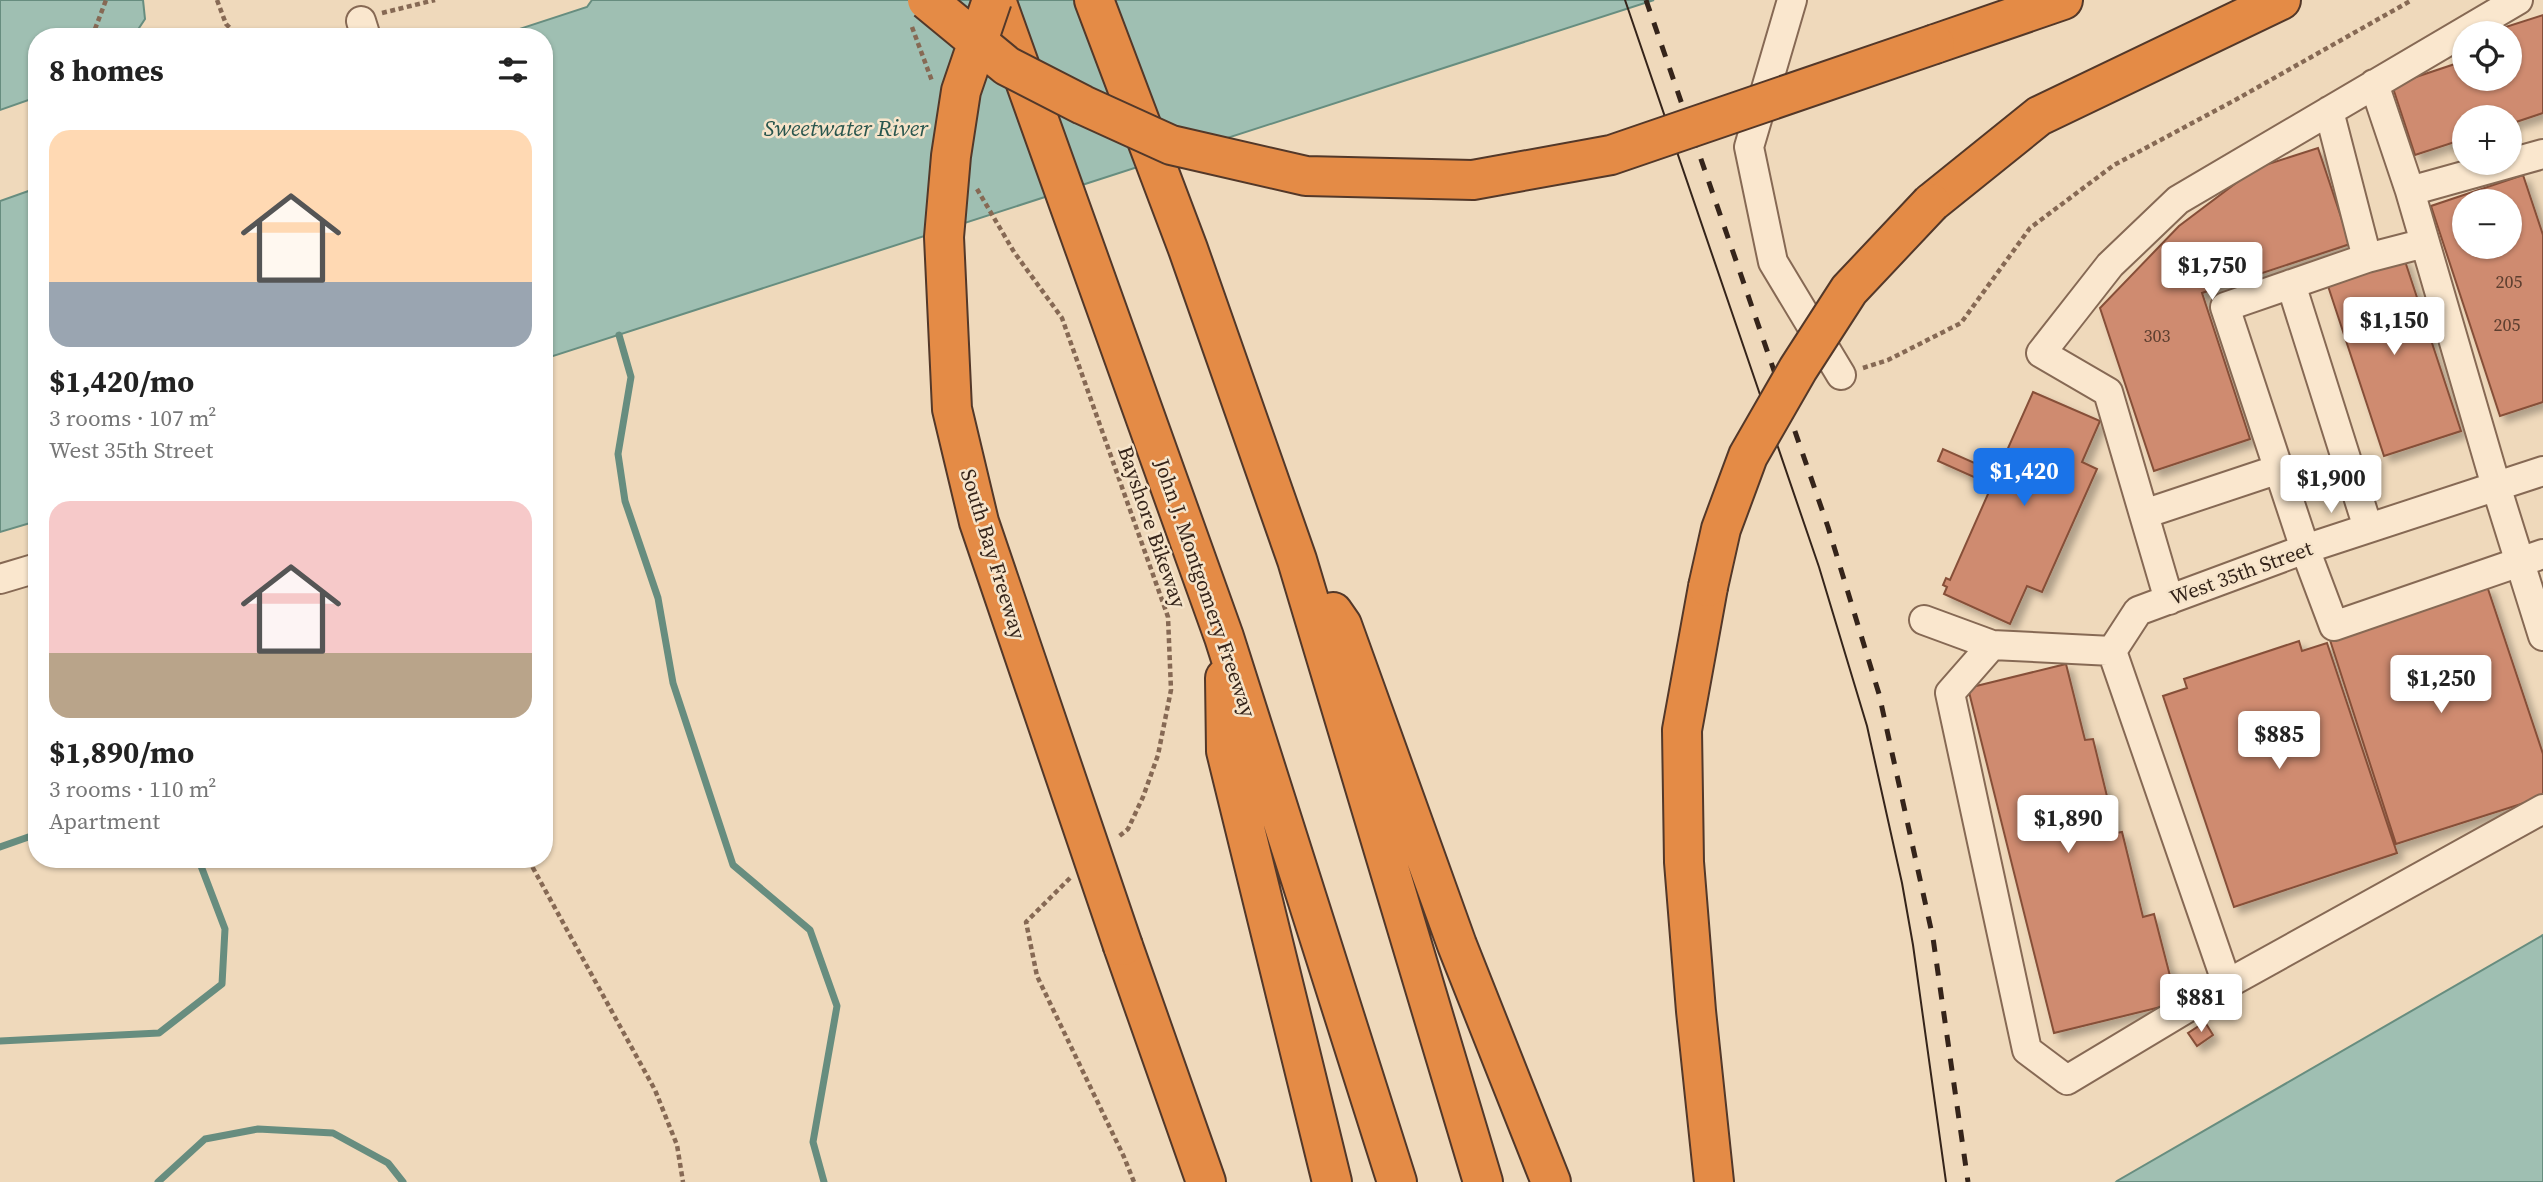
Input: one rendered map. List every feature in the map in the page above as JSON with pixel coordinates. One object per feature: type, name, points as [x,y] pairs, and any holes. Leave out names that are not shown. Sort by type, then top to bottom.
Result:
[{"type":"highway","points":[[927,0],[1007,66],[1083,105],[1171,145],[1306,176],[1473,180],[1611,155],[2063,0]]},
{"type":"highway","name":"John J. Montgomery Freeway","points":[[994,0],[1224,638],[1397,1182]]},
{"type":"highway","name":"South Bay Freeway","points":[[994,0],[961,91],[951,156],[944,237],[952,409],[979,522],[1173,1091]]},
{"type":"highway","points":[[1094,0],[1188,249],[1297,560],[1483,1182]]},
{"type":"highway","points":[[1714,1182],[1684,862],[1682,730],[1721,530],[1748,456],[1792,379],[1849,290],[1931,203],[2039,116],[2281,0]]},
{"type":"highway","points":[[1297,560],[1342,625],[1457,945],[1551,1182]]},
{"type":"highway","points":[[1224,638],[1226,751],[1332,1182]]},
{"type":"highway","points":[[1696,1011],[1727,1119],[1736,1182]]},
{"type":"highway","points":[[1173,1091],[1194,1182]]},
{"type":"highway","points":[[1173,1091],[1206,1182]]},
{"type":"street","points":[[1792,0],[1749,148],[1773,262],[1841,375]]},
{"type":"street","points":[[2169,600],[2108,392],[2041,353],[2110,265],[2178,200],[2518,0]]},
{"type":"street","points":[[2374,84],[2426,243],[2496,486],[2531,557],[2543,636]]},
{"type":"street","points":[[2329,111],[2367,258]]},
{"type":"street","points":[[2410,191],[2543,154]]},
{"type":"street","points":[[2426,243],[2367,258],[2225,307],[2278,469],[2334,626],[2531,557]]},
{"type":"street","points":[[2291,284],[2368,528]]},
{"type":"street","points":[[2144,514],[2278,469]]},
{"type":"street","name":"West 35th Street","points":[[2112,651],[2138,611],[2305,549],[2543,471]]},
{"type":"street","points":[[0,579],[28,571]]},
{"type":"street","points":[[1924,620],[1992,645],[2112,651],[2227,984]]},
{"type":"street","points":[[1992,645],[1950,692],[2027,1050],[2067,1080],[2227,984],[2543,809]]},
{"type":"path","points":[[95,28],[106,0]]},
{"type":"path","points":[[217,0],[230,28]]},
{"type":"path","points":[[1841,375],[1888,360],[1961,323],[2030,229],[2114,165],[2238,99],[2412,0]]},
{"type":"path","name":"Bayshore Bikeway","points":[[1014,252],[1062,317],[1168,617],[1171,690],[1158,755],[1128,829]]},
{"type":"path","points":[[533,868],[655,1090],[677,1145],[683,1182]]},
{"type":"path","points":[[1068,880],[1026,922],[1034,963],[1037,976],[1134,1182]]},
{"type":"water","points":[[0,0],[143,0],[145,19],[139,28],[28,28],[28,100],[0,110]]},
{"type":"water","name":"Sweetwater River","points":[[592,0],[1654,0],[553,356],[553,28],[523,28],[587,7]]},
{"type":"water","points":[[28,191],[28,524],[0,532],[0,201]]},
{"type":"water","points":[[2543,935],[2543,1182],[2116,1182],[2117,1181]]},
{"type":"building","points":[[2543,15],[2543,113],[2522,120],[2522,105],[2452,105],[2452,143],[2415,155],[2392,85],[2452,65],[2452,91],[2522,91],[2522,22]]},
{"type":"building","points":[[2318,148],[2350,244],[2202,293],[2250,439],[2154,471],[2100,308],[2179,226],[2256,168]]},
{"type":"building","points":[[2523,175],[2543,235],[2543,402],[2500,416],[2431,206],[2452,199],[2452,259],[2522,259],[2522,189],[2481,189]]},
{"type":"building","points":[[2404,258],[2461,431],[2384,456],[2327,283]]},
{"type":"building","points":[[2033,392],[2100,421],[2082,462],[2097,469],[2042,592],[2027,586],[2010,624],[1944,594],[1947,587],[1943,585],[1946,578],[1950,580],[1992,485],[1938,461],[1943,449],[1997,473]]},
{"type":"building","points":[[2487,586],[2543,754],[2543,797],[2396,844],[2329,637]]},
{"type":"building","points":[[2299,641],[2302,651],[2327,643],[2397,853],[2234,907],[2163,696],[2187,688],[2184,679]]},
{"type":"building","points":[[2066,664],[2085,740],[2093,739],[2116,833],[2122,832],[2143,917],[2154,914],[2177,1003],[2054,1033],[1968,688]]},
{"type":"building","points":[[2205,1022],[2213,1035],[2197,1046],[2188,1033]]},
{"type":"waterway","points":[[619,335],[631,377],[618,454],[625,501],[658,598],[673,683],[733,865],[810,930],[837,1006],[813,1142],[824,1182]]},
{"type":"waterway","points":[[0,847],[28,837]]},
{"type":"waterway","points":[[0,1041],[159,1033],[222,984],[225,929],[202,868]]},
{"type":"waterway","points":[[158,1182],[205,1139],[258,1129],[333,1133],[388,1163],[403,1182]]},
{"type":"tram line","points":[[1625,0],[1819,567],[1867,726],[1913,945],[1946,1182]]},
{"type":"railway","points":[[1646,0],[1828,527],[1879,694],[1933,938],[1968,1182]]}]
